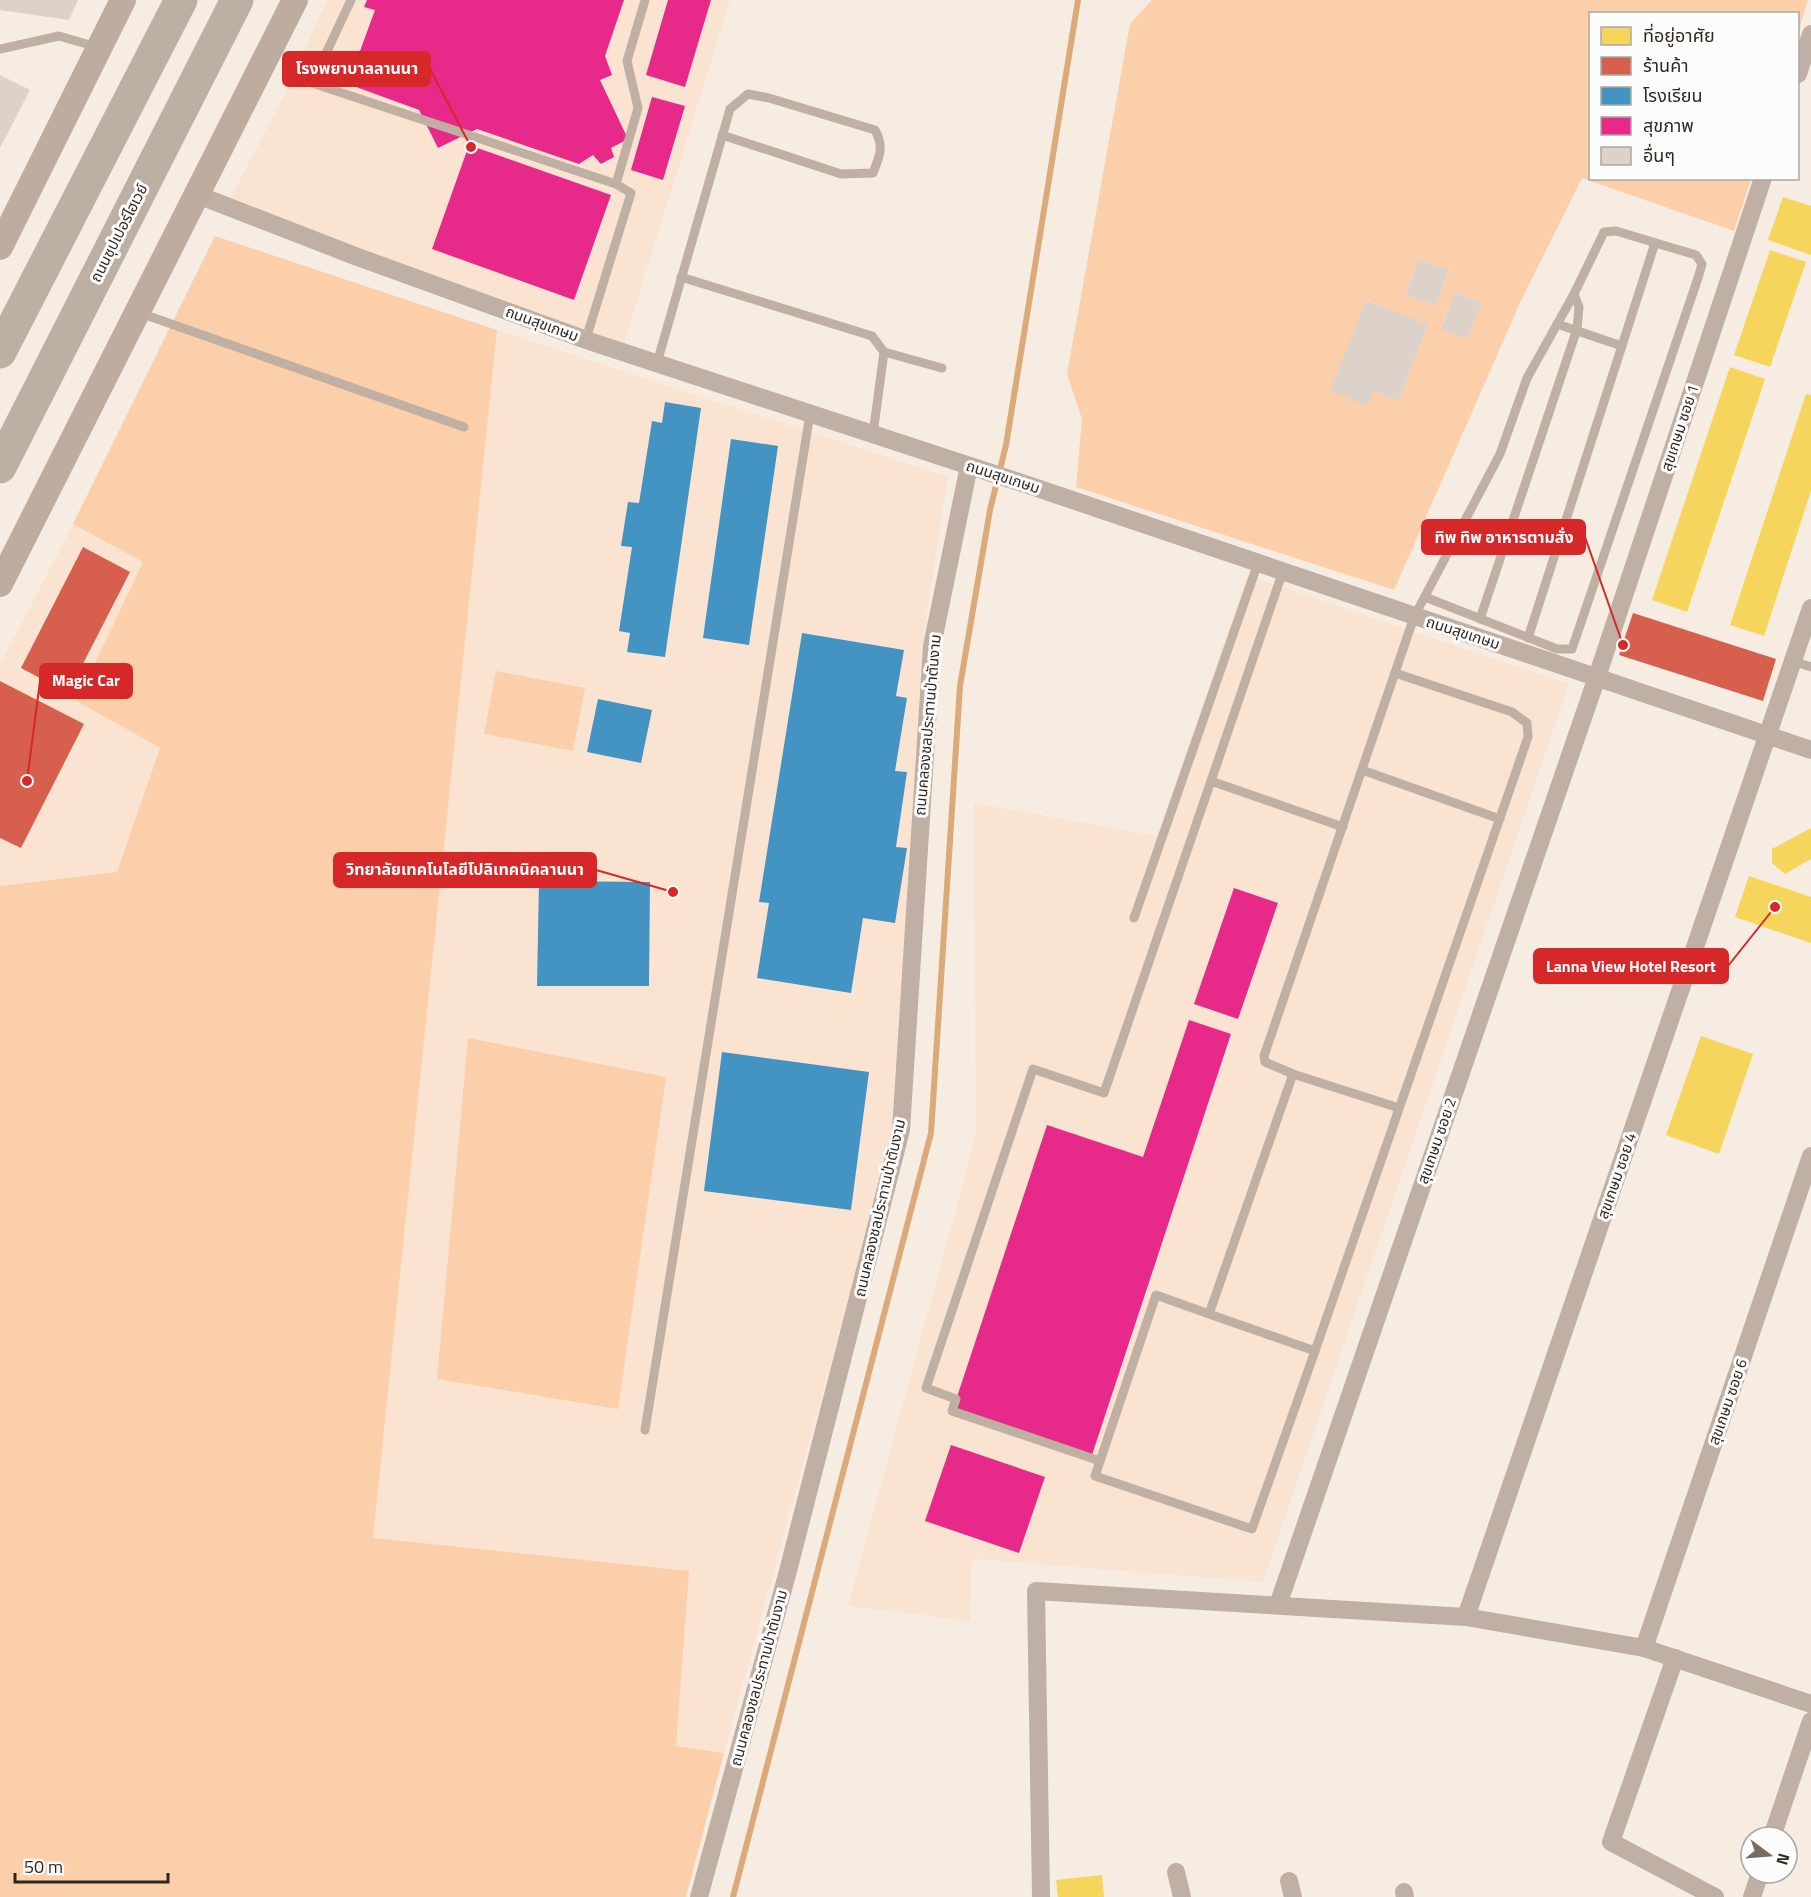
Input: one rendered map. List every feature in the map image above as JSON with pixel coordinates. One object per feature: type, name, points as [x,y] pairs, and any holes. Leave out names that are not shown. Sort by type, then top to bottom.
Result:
[{"type":"highway","points":[[0,352],[181,0]]},
{"type":"highway","name":"ถนนซุปเปอร์ไฮเวย์","points":[[0,467],[237,0]]},
{"type":"main road","points":[[0,247],[123,0]]},
{"type":"main road","points":[[0,584],[296,0]]},
{"type":"street","points":[[1799,68],[1811,34]]},
{"type":"street","name":"สุขเกษม ซอย 1","points":[[1596,677],[1762,180]]},
{"type":"street","name":"ถนนสุขเกษม","points":[[198,195],[355,256],[586,339],[1028,484],[1811,750]]},
{"type":"street","name":"ถนนคลองชลประทานป่าตันงาม","points":[[699,1897],[788,1571],[902,1131],[932,646],[969,466]]},
{"type":"street","name":"สุขเกษม ซอย 4","points":[[1466,1617],[1811,608]]},
{"type":"street","name":"สุขเกษม ซอย 2","points":[[1278,1605],[1596,677]]},
{"type":"street","name":"สุขเกษม ซอย 6","points":[[1644,1648],[1811,1156]]},
{"type":"street","points":[[1041,1897],[1036,1591],[1466,1617],[1644,1648],[1811,1704]]},
{"type":"street","points":[[1675,1658],[1611,1842],[1715,1897]]},
{"type":"street","points":[[1776,1825],[1811,1721]]},
{"type":"street","points":[[1176,1872],[1182,1897]]},
{"type":"lane","points":[[351,0],[312,83],[616,184],[631,193],[586,339]]},
{"type":"lane","points":[[616,184],[638,108],[627,61],[645,0]]},
{"type":"lane","points":[[0,49],[59,36],[99,48]]},
{"type":"lane","points":[[657,363],[729,109],[748,94],[769,98],[875,130],[882,142],[881,153],[873,173],[841,174],[722,135]]},
{"type":"lane","points":[[1400,1108],[1270,1066],[1265,1062],[1264,1056],[1414,617],[1500,454],[1527,378],[1574,294],[1604,232],[1616,231],[1696,255],[1702,264],[1698,278],[1572,649],[1557,649],[1425,597]]},
{"type":"lane","points":[[1528,638],[1655,243]]},
{"type":"lane","points":[[681,277],[872,336],[884,352],[942,368]]},
{"type":"lane","points":[[1480,619],[1577,329],[1580,308],[1574,294]]},
{"type":"lane","points":[[137,312],[464,427]]},
{"type":"lane","points":[[1557,324],[1622,346]]},
{"type":"lane","points":[[873,434],[884,352]]},
{"type":"lane","points":[[645,1430],[810,414]]},
{"type":"lane","points":[[1134,918],[1258,563]]},
{"type":"lane","points":[[1100,1461],[952,1411],[956,1399],[926,1388],[1033,1069],[1104,1093],[1283,571]]},
{"type":"lane","points":[[1793,661],[1811,667]]},
{"type":"lane","points":[[1315,1351],[1156,1295],[1095,1476],[1252,1530],[1315,1351],[1400,1108],[1528,737],[1527,723],[1512,712],[1395,673]]},
{"type":"lane","points":[[1362,770],[1500,819]]},
{"type":"lane","points":[[1211,781],[1343,827]]},
{"type":"lane","points":[[1209,1314],[1293,1074]]},
{"type":"shaded area","points":[[327,0],[730,0],[623,347],[229,201],[285,93]]},
{"type":"shaded area","points":[[1152,0],[1808,0],[1799,30],[1799,12],[1589,12],[1589,180],[1751,180],[1734,231],[1582,178],[1520,303],[1394,590],[1076,487],[1082,419],[1067,374],[1130,24]],"holes":[[[1419,259],[1449,270],[1435,306],[1405,295]],[[1455,292],[1482,303],[1467,339],[1441,328]],[[1367,300],[1428,326],[1398,400],[1374,391]]]},
{"type":"shaded area","points":[[215,236],[497,330],[373,1538],[689,1571],[676,1746],[724,1753],[686,1897],[0,1897],[0,886],[117,872],[160,748],[77,701],[143,562],[73,524]]},
{"type":"shaded area","points":[[497,330],[948,477],[923,640],[891,1144],[724,1753],[676,1746],[373,1538]]},
{"type":"shaded area","points":[[73,524],[143,562],[77,700],[160,748],[117,872],[0,886],[0,665]]},
{"type":"shaded area","points":[[1247,575],[1569,684],[1263,1582],[972,1559],[970,1621],[848,1606],[976,1135],[974,803],[1157,836]]},
{"type":"shaded area","points":[[496,671],[585,688],[573,751],[484,734]]},
{"type":"shaded area","points":[[468,1038],[666,1077],[618,1409],[437,1379]]},
{"type":"building: ที่อยู่อาศัย","points":[[1783,197],[1811,206],[1811,255],[1768,240]]},
{"type":"building: ที่อยู่อาศัย","points":[[1770,250],[1806,262],[1770,367],[1734,355]]},
{"type":"building: ที่อยู่อาศัย","points":[[1730,367],[1765,379],[1687,612],[1652,600]]},
{"type":"building: ที่อยู่อาศัย","points":[[1806,394],[1811,395],[1811,491],[1764,636],[1730,625]]},
{"type":"building: ที่อยู่อาศัย","points":[[1811,828],[1811,859],[1785,874],[1772,863],[1772,849]]},
{"type":"building: ที่อยู่อาศัย","points":[[1749,876],[1811,897],[1811,943],[1735,917]]},
{"type":"building: ที่อยู่อาศัย","points":[[1701,1036],[1753,1054],[1719,1154],[1666,1135]]},
{"type":"building: ที่อยู่อาศัย","points":[[1102,1875],[1104,1897],[1058,1897],[1056,1880]]},
{"type":"building: ร้านค้า","points":[[83,547],[130,572],[68,693],[21,668]]},
{"type":"building: ร้านค้า","points":[[1633,613],[1776,659],[1763,701],[1619,655]]},
{"type":"building: ร้านค้า","points":[[0,681],[84,724],[21,848],[0,838]]},
{"type":"building: โรงเรียน","points":[[665,402],[701,408],[665,657],[627,652],[630,633],[619,631],[632,547],[621,546],[628,502],[639,503],[652,421],[662,423]]},
{"type":"building: โรงเรียน","points":[[731,439],[778,446],[749,645],[703,638]]},
{"type":"building: โรงเรียน","points":[[802,633],[904,650],[896,696],[907,698],[895,771],[907,772],[896,847],[907,848],[895,923],[863,918],[851,993],[757,978],[769,903],[759,902]]},
{"type":"building: โรงเรียน","points":[[598,699],[652,710],[641,763],[587,752]]},
{"type":"building: โรงเรียน","points":[[539,881],[650,882],[649,986],[537,986]]},
{"type":"building: โรงเรียน","points":[[722,1052],[869,1072],[851,1210],[704,1191]]},
{"type":"building: สุขภาพ","points":[[367,0],[624,0],[605,56],[612,75],[600,80],[628,139],[611,148],[614,157],[601,164],[593,155],[579,164],[477,129],[438,148],[419,110],[348,84],[375,10],[364,7]]},
{"type":"building: สุขภาพ","points":[[668,0],[711,0],[685,87],[646,75]]},
{"type":"building: สุขภาพ","points":[[652,97],[685,106],[663,180],[631,170]]},
{"type":"building: สุขภาพ","points":[[469,145],[611,195],[574,300],[432,249]]},
{"type":"building: สุขภาพ","points":[[1234,888],[1278,903],[1238,1019],[1194,1004]]},
{"type":"building: สุขภาพ","points":[[1189,1020],[1231,1034],[1090,1461],[951,1415],[1047,1125],[1143,1157]]},
{"type":"building: สุขภาพ","points":[[951,1445],[1045,1477],[1019,1553],[925,1521]]},
{"type":"building: อื่นๆ","points":[[0,0],[78,0],[69,20],[0,10]]},
{"type":"building: อื่นๆ","points":[[0,75],[30,90],[0,148]]},
{"type":"building: อื่นๆ","points":[[1419,259],[1449,270],[1435,306],[1405,295]]},
{"type":"building: อื่นๆ","points":[[1455,292],[1482,303],[1467,339],[1441,329]]},
{"type":"building: อื่นๆ","points":[[1366,300],[1428,325],[1398,401],[1374,391],[1368,406],[1330,391]]},
{"type":"waterway","points":[[733,1897],[931,1133],[960,686],[990,510],[1006,445],[1078,0]]},
{"type":"place","name":"โรงพยาบาลลานนา","points":[[471,147]]},
{"type":"place","name":"ทิพ ทิพ อาหารตามสั่ง","points":[[1623,645]]},
{"type":"place","name":"Magic Car","points":[[27,781]]},
{"type":"place","name":"วิทยาลัยเทคโนโลยีโปลิเทคนิคลานนา","points":[[673,892]]},
{"type":"place","name":"Lanna View Hotel Resort","points":[[1775,907]]}]
